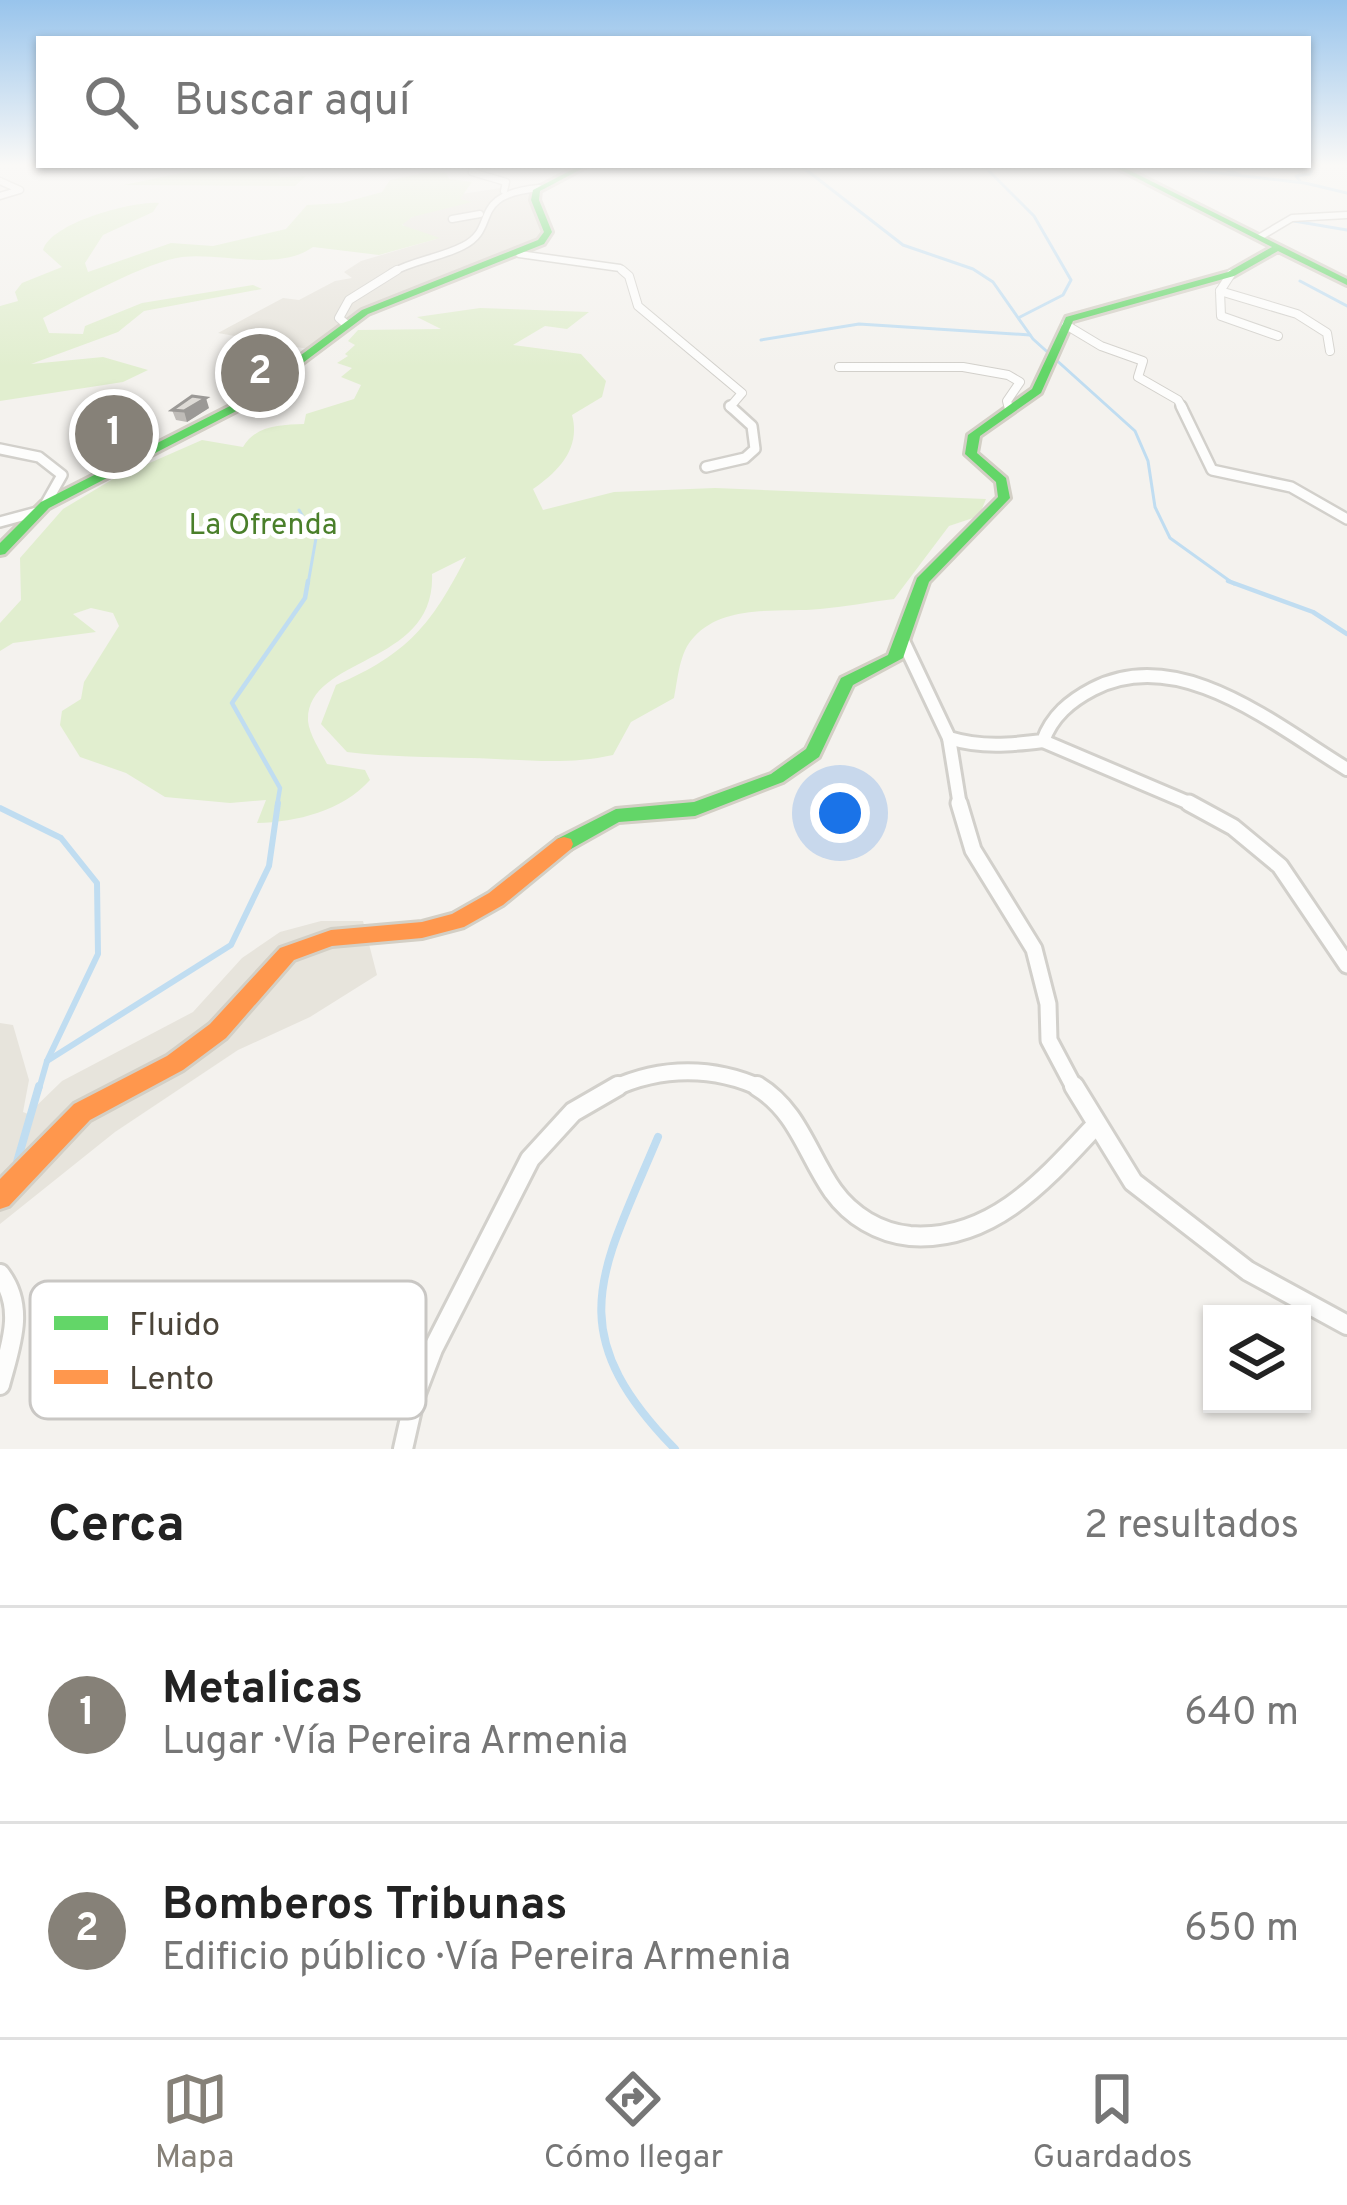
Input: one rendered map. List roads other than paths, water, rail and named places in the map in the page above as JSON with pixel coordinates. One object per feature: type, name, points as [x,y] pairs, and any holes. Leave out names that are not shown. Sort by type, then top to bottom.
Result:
[{"type":"main road","points":[[0,551],[41,508],[240,405],[346,324],[389,300],[519,254],[548,236],[547,232]]},
{"type":"main road","points":[[1251,232],[1347,282]]},
{"type":"main road","points":[[0,1197],[82,1112],[135,1079],[182,1060],[234,1017],[260,979],[285,954],[314,941],[455,922],[486,905],[585,829],[614,816],[682,812],[733,797],[807,759],[820,743],[842,687],[851,677],[891,663],[904,643],[913,598],[924,577],[951,546],[994,515],[1004,498],[1002,481],[977,462],[971,444],[986,422],[1037,391],[1066,325],[1079,315],[1232,274],[1278,247]]},
{"type":"street","points":[[346,324],[339,318],[350,300],[410,262],[464,246],[478,232]]},
{"type":"street","points":[[1260,236],[1268,232]]},
{"type":"street","points":[[519,254],[620,268],[629,276],[638,306],[742,393],[730,407],[752,426],[755,448],[746,458],[706,467]]},
{"type":"street","points":[[1232,274],[1216,302],[1221,316],[1278,335]]},
{"type":"street","points":[[1220,291],[1297,314],[1327,334],[1330,351]]},
{"type":"street","points":[[1066,325],[1089,340],[1143,361],[1138,377],[1178,400],[1212,470],[1291,487],[1347,519]]},
{"type":"street","points":[[839,367],[962,364],[1005,371],[1020,382],[1007,400],[1009,409]]},
{"type":"street","points":[[0,448],[39,457],[62,475],[41,508],[0,522]]},
{"type":"street","points":[[904,643],[949,738],[957,798],[974,850],[1034,949],[1048,1004],[1048,1040],[1095,1126],[1133,1182],[1248,1270],[1347,1325]]},
{"type":"street","points":[[1043,741],[1045,730],[1064,707],[1093,686],[1142,671],[1162,672],[1224,696],[1347,769]]},
{"type":"street","points":[[949,738],[986,748],[1043,741],[1224,820],[1281,867],[1322,939],[1347,965]]},
{"type":"street","points":[[426,1358],[529,1163],[551,1132],[578,1108],[624,1085],[670,1070],[727,1076],[762,1089],[786,1111],[843,1207],[880,1230],[904,1236],[936,1238],[988,1226],[1095,1126]]},
{"type":"street","points":[[0,1274],[14,1287],[17,1308],[0,1385]]},
{"type":"street","points":[[403,1449],[411,1419]]},
{"type":"waterway","points":[[886,232],[903,245],[973,269],[993,282],[1033,339],[1135,431],[1148,461],[1155,507],[1170,538],[1232,582]]},
{"type":"waterway","points":[[1020,317],[1063,295],[1071,280],[1043,232]]},
{"type":"waterway","points":[[1300,281],[1347,306]]},
{"type":"waterway","points":[[761,340],[859,324],[1030,335]]},
{"type":"waterway","points":[[299,510],[316,538],[308,584]]},
{"type":"waterway","points":[[277,806],[280,788],[232,703],[305,598],[308,581]]},
{"type":"waterway","points":[[1232,582],[1313,612],[1347,634]]},
{"type":"waterway","points":[[47,1061],[231,945],[269,866],[278,803]]},
{"type":"waterway","points":[[0,808],[61,838],[97,883],[98,954],[47,1061]]},
{"type":"waterway","points":[[39,1089],[47,1061]]},
{"type":"waterway","points":[[17,1162],[39,1086]]},
{"type":"waterway","points":[[658,1137],[620,1226],[602,1299],[604,1334],[615,1369],[675,1449]]},
{"type":"place","name":"Bomberos Tribunas","points":[[260,373]]},
{"type":"place","name":"Metalicas","points":[[114,434]]},
{"type":"park label","name":"La Ofrenda","points":[[263,524]]}]
